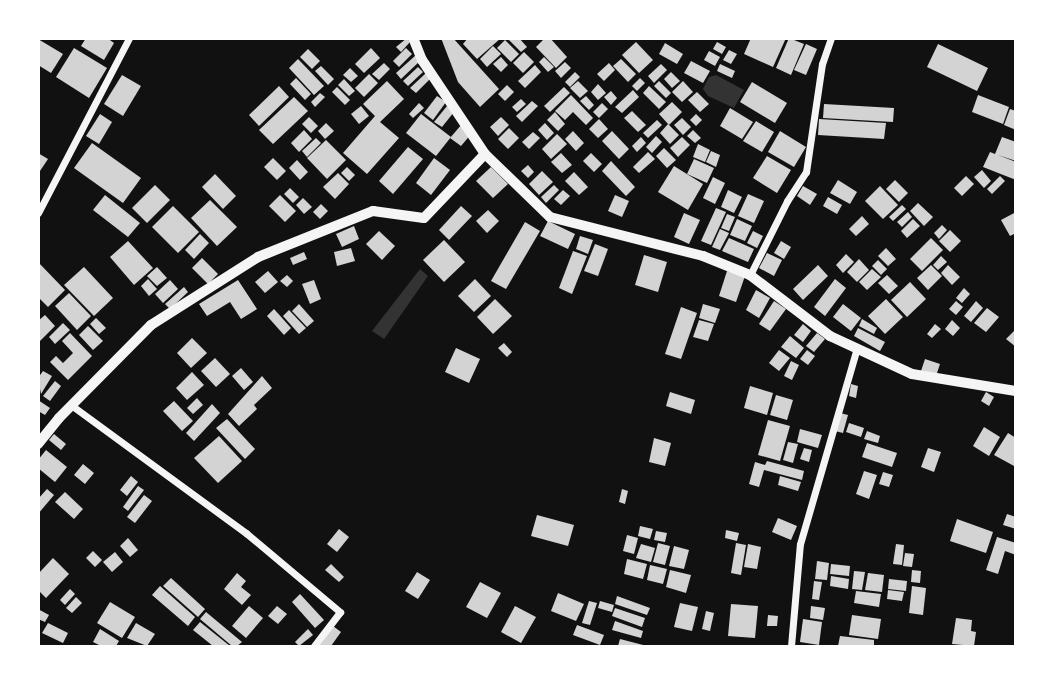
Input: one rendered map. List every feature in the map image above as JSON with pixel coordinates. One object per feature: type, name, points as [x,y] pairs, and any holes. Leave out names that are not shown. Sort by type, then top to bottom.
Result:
[{"type":"main road","points":[[38,444],[71,405],[151,325],[258,257],[373,211],[424,218],[485,154],[422,60],[413,38]]},
{"type":"street","points":[[38,213],[129,38]]},
{"type":"street","points":[[750,275],[787,201],[806,172],[822,64],[831,38]]},
{"type":"street","points":[[485,154],[550,217],[703,256],[750,275],[830,336],[912,374],[1016,390]]},
{"type":"street","points":[[792,646],[800,544],[857,348]]},
{"type":"street","points":[[71,405],[246,533],[340,612],[314,646]]},
{"type":"shaded area","points":[[716,75],[744,90],[734,108],[708,96],[703,89],[709,77]]},
{"type":"shaded area","points":[[420,269],[428,276],[384,339],[372,331]]},
{"type":"building","points":[[86,38],[107,38],[114,43],[104,60],[81,46]]},
{"type":"building","points":[[407,38],[410,42],[401,52],[396,47]]},
{"type":"building","points":[[441,38],[453,38],[499,89],[480,107],[458,82]]},
{"type":"building","points":[[468,38],[501,38],[477,59],[463,44]]},
{"type":"building","points":[[507,38],[519,38],[527,47],[521,52]]},
{"type":"building","points":[[545,38],[550,38],[567,57],[556,68],[536,47]]},
{"type":"building","points":[[751,38],[786,38],[773,67],[744,54]]},
{"type":"building","points":[[789,38],[804,44],[791,75],[776,68]]},
{"type":"building","points":[[38,39],[63,54],[51,73],[38,65]]},
{"type":"building","points":[[505,40],[519,54],[511,62],[497,48]]},
{"type":"building","points":[[636,42],[653,60],[639,73],[622,55]]},
{"type":"building","points":[[717,42],[726,47],[722,54],[713,49]]},
{"type":"building","points":[[665,43],[683,54],[677,64],[659,54]]},
{"type":"building","points":[[806,44],[817,49],[806,75],[794,70]]},
{"type":"building","points":[[938,44],[988,68],[977,91],[927,67]]},
{"type":"building","points":[[493,46],[501,54],[487,67],[480,59]]},
{"type":"building","points":[[74,48],[107,68],[89,98],[56,77]]},
{"type":"building","points":[[371,48],[380,58],[364,73],[355,64]]},
{"type":"building","points":[[406,48],[412,54],[399,67],[393,61]]},
{"type":"building","points":[[308,49],[320,61],[312,69],[300,57]]},
{"type":"building","points":[[729,50],[737,54],[731,64],[723,60]]},
{"type":"building","points":[[709,51],[720,57],[715,66],[704,60]]},
{"type":"building","points":[[524,52],[534,62],[523,73],[513,63]]},
{"type":"building","points":[[416,55],[421,60],[401,79],[396,73]]},
{"type":"building","points":[[501,57],[508,65],[501,72],[493,64]]},
{"type":"building","points":[[544,57],[554,67],[548,72],[539,62]]},
{"type":"building","points":[[298,59],[324,86],[314,95],[289,68]]},
{"type":"building","points":[[621,59],[636,74],[628,82],[613,66]]},
{"type":"building","points":[[691,61],[710,71],[703,83],[684,73]]},
{"type":"building","points":[[565,62],[571,68],[561,78],[555,71]]},
{"type":"building","points":[[384,63],[390,69],[379,80],[372,74]]},
{"type":"building","points":[[609,63],[615,70],[604,81],[597,74]]},
{"type":"building","points":[[661,64],[667,70],[654,83],[648,76]]},
{"type":"building","points":[[720,64],[735,71],[732,78],[717,71]]},
{"type":"building","points":[[535,65],[541,72],[525,88],[518,81]]},
{"type":"building","points":[[321,66],[334,79],[328,85],[315,71]]},
{"type":"building","points":[[418,67],[423,72],[408,86],[403,81]]},
{"type":"building","points":[[350,68],[358,76],[351,82],[343,75]]},
{"type":"building","points":[[575,72],[580,77],[570,87],[565,82]]},
{"type":"building","points":[[671,72],[680,81],[672,88],[664,79]]},
{"type":"building","points":[[426,73],[431,78],[416,93],[410,88]]},
{"type":"building","points":[[369,74],[378,83],[364,97],[355,88]]},
{"type":"building","points":[[122,75],[141,86],[123,116],[104,104]]},
{"type":"building","points":[[296,78],[311,94],[305,100],[290,84]]},
{"type":"building","points":[[640,78],[645,83],[637,91],[632,86]]},
{"type":"building","points":[[344,79],[355,91],[349,96],[338,85]]},
{"type":"building","points":[[387,81],[404,99],[380,122],[399,138],[367,174],[343,153],[375,116],[363,104]]},
{"type":"building","points":[[578,81],[588,91],[580,98],[570,88]]},
{"type":"building","points":[[659,81],[671,93],[666,98],[654,86]]},
{"type":"building","points":[[683,81],[693,92],[682,102],[672,92]]},
{"type":"building","points":[[752,82],[787,103],[775,123],[740,102]]},
{"type":"building","points":[[598,84],[606,93],[598,100],[591,92]]},
{"type":"building","points":[[507,85],[514,92],[505,101],[498,94]]},
{"type":"building","points":[[279,86],[289,97],[259,126],[249,115]]},
{"type":"building","points":[[649,86],[666,102],[659,109],[643,93]]},
{"type":"building","points":[[337,87],[350,100],[345,105],[332,92]]},
{"type":"building","points":[[564,87],[570,93],[550,112],[544,106]]},
{"type":"building","points":[[633,90],[639,97],[622,113],[615,107]]},
{"type":"building","points":[[611,91],[617,98],[611,105],[604,97]]},
{"type":"building","points":[[697,92],[709,104],[700,112],[688,100]]},
{"type":"building","points":[[320,93],[325,97],[315,107],[311,102]]},
{"type":"building","points":[[571,95],[593,118],[586,125],[573,112],[565,120],[555,111]]},
{"type":"building","points":[[978,95],[1009,107],[1003,124],[972,112]]},
{"type":"building","points":[[437,96],[446,102],[433,120],[424,113]]},
{"type":"building","points":[[586,96],[594,105],[589,110],[580,101]]},
{"type":"building","points":[[294,97],[308,111],[273,144],[259,130]]},
{"type":"building","points":[[521,99],[526,104],[517,112],[512,107]]},
{"type":"building","points":[[532,101],[538,106],[522,122],[516,116]]},
{"type":"building","points":[[672,102],[682,112],[669,125],[659,114]]},
{"type":"building","points":[[419,103],[424,108],[413,118],[409,114]]},
{"type":"building","points":[[602,103],[608,109],[599,118],[593,112]]},
{"type":"building","points":[[824,104],[894,108],[893,122],[823,118]]},
{"type":"building","points":[[361,106],[369,116],[359,124],[351,114]]},
{"type":"building","points":[[447,106],[454,112],[442,127],[434,122]]},
{"type":"building","points":[[730,108],[753,122],[742,139],[720,126]]},
{"type":"building","points":[[1010,109],[1016,111],[1016,130],[1004,125]]},
{"type":"building","points":[[632,111],[646,125],[638,132],[624,118]]},
{"type":"building","points":[[555,112],[565,124],[558,131],[547,120]]},
{"type":"building","points":[[100,114],[112,122],[99,144],[86,136]]},
{"type":"building","points":[[421,114],[451,137],[436,156],[406,133]]},
{"type":"building","points":[[696,114],[702,120],[696,126],[690,120]]},
{"type":"building","points":[[309,117],[318,126],[311,133],[302,124]]},
{"type":"building","points":[[501,117],[509,125],[498,136],[490,127]]},
{"type":"building","points":[[682,118],[691,127],[683,135],[674,125]]},
{"type":"building","points":[[599,119],[608,129],[598,138],[589,129]]},
{"type":"building","points":[[819,119],[886,123],[884,139],[818,135]]},
{"type":"building","points":[[657,120],[662,125],[648,138],[643,133]]},
{"type":"building","points":[[756,121],[774,132],[762,152],[743,141]]},
{"type":"building","points":[[326,123],[334,131],[325,139],[318,131]]},
{"type":"building","points":[[545,123],[554,133],[547,140],[538,130]]},
{"type":"building","points":[[462,124],[472,133],[461,146],[450,138]]},
{"type":"building","points":[[668,124],[679,135],[670,144],[660,133]]},
{"type":"building","points":[[509,128],[519,138],[508,149],[498,139]]},
{"type":"building","points":[[304,130],[312,139],[299,152],[291,143]]},
{"type":"building","points":[[693,130],[701,138],[695,143],[687,136]]},
{"type":"building","points":[[573,131],[584,143],[576,151],[565,139]]},
{"type":"building","points":[[612,131],[629,149],[619,159],[602,141]]},
{"type":"building","points":[[780,131],[806,147],[794,167],[768,152]]},
{"type":"building","points":[[533,132],[540,138],[529,149],[522,142]]},
{"type":"building","points":[[557,134],[567,144],[551,159],[542,149]]},
{"type":"building","points":[[656,136],[662,142],[652,153],[646,147]]},
{"type":"building","points":[[641,137],[646,143],[637,152],[632,146]]},
{"type":"building","points":[[682,137],[690,145],[678,157],[670,148]]},
{"type":"building","points":[[1002,137],[1016,142],[1016,161],[998,155],[1016,162],[1016,180],[983,167],[990,152],[995,154]]},
{"type":"building","points":[[316,138],[321,143],[307,157],[302,151]]},
{"type":"building","points":[[326,140],[346,160],[327,179],[307,158]]},
{"type":"building","points":[[92,143],[141,178],[123,203],[74,168]]},
{"type":"building","points":[[698,144],[710,150],[705,162],[693,157]]},
{"type":"building","points":[[408,147],[423,159],[393,194],[379,181]]},
{"type":"building","points":[[664,148],[676,160],[667,168],[656,156]]},
{"type":"building","points":[[711,151],[720,155],[716,167],[706,162]]},
{"type":"building","points":[[648,152],[655,159],[639,173],[633,167]]},
{"type":"building","points":[[38,153],[48,159],[38,174]]},
{"type":"building","points":[[561,153],[572,165],[562,173],[551,162]]},
{"type":"building","points":[[591,153],[602,164],[594,172],[583,161]]},
{"type":"building","points":[[767,156],[791,170],[777,193],[753,178]]},
{"type":"building","points":[[273,158],[286,171],[277,180],[264,167]]},
{"type":"building","points":[[434,158],[450,170],[431,195],[416,183]]},
{"type":"building","points":[[694,159],[714,168],[707,183],[687,174]]},
{"type":"building","points":[[297,160],[308,172],[300,180],[289,168]]},
{"type":"building","points":[[611,161],[635,187],[626,196],[602,171]]},
{"type":"building","points":[[528,165],[534,172],[528,178],[521,171]]},
{"type":"building","points":[[674,166],[703,184],[688,210],[658,192]]},
{"type":"building","points":[[347,167],[355,175],[349,181],[341,173]]},
{"type":"building","points":[[491,167],[508,184],[493,198],[476,181]]},
{"type":"building","points":[[982,170],[991,181],[984,188],[974,177]]},
{"type":"building","points":[[542,171],[553,182],[539,195],[529,184]]},
{"type":"building","points":[[574,172],[588,187],[579,195],[565,181]]},
{"type":"building","points":[[338,173],[349,184],[335,199],[323,187]]},
{"type":"building","points":[[215,174],[236,196],[223,209],[202,187]]},
{"type":"building","points":[[966,176],[974,184],[962,196],[954,188]]},
{"type":"building","points":[[1000,176],[1005,181],[992,194],[987,189]]},
{"type":"building","points":[[713,177],[725,183],[715,204],[703,198]]},
{"type":"building","points":[[838,180],[857,192],[850,204],[830,193]]},
{"type":"building","points":[[895,180],[908,193],[899,202],[886,189]]},
{"type":"building","points":[[155,185],[170,200],[147,223],[132,208]]},
{"type":"building","points":[[554,185],[559,190],[546,203],[541,197]]},
{"type":"building","points":[[803,186],[817,194],[810,205],[797,196]]},
{"type":"building","points":[[880,186],[898,205],[883,219],[865,201]]},
{"type":"building","points":[[290,188],[299,197],[293,203],[284,194]]},
{"type":"building","points":[[563,190],[570,196],[561,205],[554,199]]},
{"type":"building","points":[[728,190],[742,197],[734,213],[721,207]]},
{"type":"building","points":[[748,194],[764,201],[754,223],[738,216]]},
{"type":"building","points":[[105,195],[140,223],[128,237],[93,210]]},
{"type":"building","points":[[280,195],[296,211],[285,222],[269,206]]},
{"type":"building","points":[[615,195],[629,201],[622,217],[608,211]]},
{"type":"building","points":[[828,197],[842,205],[837,214],[823,206]]},
{"type":"building","points":[[303,198],[312,207],[304,214],[296,205]]},
{"type":"building","points":[[210,200],[237,227],[217,246],[191,218]]},
{"type":"building","points":[[918,203],[933,217],[924,226],[910,211]]},
{"type":"building","points":[[321,204],[328,211],[320,219],[313,212]]},
{"type":"building","points":[[902,205],[906,209],[893,221],[889,217]]},
{"type":"building","points":[[173,206],[199,232],[178,253],[152,227]]},
{"type":"building","points":[[461,206],[472,216],[449,240],[439,230]]},
{"type":"building","points":[[716,208],[726,212],[711,245],[701,241]]},
{"type":"building","points":[[488,210],[499,221],[487,233],[476,221]]},
{"type":"building","points":[[908,212],[912,217],[902,227],[897,222]]},
{"type":"building","points":[[1016,212],[1016,233],[1010,236],[1001,220]]},
{"type":"building","points":[[684,213],[700,220],[689,244],[674,237]]},
{"type":"building","points":[[727,214],[735,217],[729,231],[721,228]]},
{"type":"building","points":[[862,216],[869,224],[856,236],[849,229]]},
{"type":"building","points":[[737,219],[752,226],[745,241],[730,235]]},
{"type":"building","points":[[913,219],[920,226],[907,238],[901,231]]},
{"type":"building","points":[[548,221],[575,234],[568,249],[540,236]]},
{"type":"building","points":[[525,222],[540,231],[506,289],[491,281]]},
{"type":"building","points":[[942,225],[947,230],[939,239],[934,233]]},
{"type":"building","points":[[354,226],[359,239],[342,247],[336,234]]},
{"type":"building","points":[[720,229],[729,233],[720,250],[712,247]]},
{"type":"building","points":[[950,230],[961,241],[950,252],[939,241]]},
{"type":"building","points":[[379,231],[395,246],[382,260],[366,244]]},
{"type":"building","points":[[753,231],[763,236],[757,248],[747,243]]},
{"type":"building","points":[[200,234],[209,243],[194,259],[185,250]]},
{"type":"building","points":[[580,236],[593,240],[588,254],[576,249]]},
{"type":"building","points":[[729,238],[754,249],[748,262],[722,251]]},
{"type":"building","points":[[931,238],[943,250],[922,271],[910,259]]},
{"type":"building","points":[[444,240],[465,262],[444,282],[423,260]]},
{"type":"building","points":[[128,241],[153,268],[134,285],[110,257]]},
{"type":"building","points":[[781,241],[791,247],[784,259],[774,253]]},
{"type":"building","points":[[595,244],[608,249],[598,276],[584,271]]},
{"type":"building","points":[[351,248],[355,261],[337,266],[334,252]]},
{"type":"building","points":[[886,248],[896,259],[888,266],[878,256]]},
{"type":"building","points":[[573,251],[587,256],[572,294],[559,288]]},
{"type":"building","points":[[304,252],[307,259],[293,265],[290,258]]},
{"type":"building","points":[[767,253],[782,260],[774,276],[759,268]]},
{"type":"building","points":[[846,254],[854,262],[843,273],[836,265]]},
{"type":"building","points":[[644,255],[667,262],[658,292],[635,285]]},
{"type":"building","points":[[941,256],[947,262],[938,270],[933,265]]},
{"type":"building","points":[[202,258],[218,274],[208,284],[192,268]]},
{"type":"building","points":[[859,259],[869,270],[857,282],[847,272]]},
{"type":"building","points":[[878,260],[887,269],[881,275],[872,266]]},
{"type":"building","points":[[38,262],[65,290],[48,307],[38,297]]},
{"type":"building","points":[[818,265],[828,276],[803,300],[793,289]]},
{"type":"building","points":[[931,265],[942,276],[928,290],[917,278]]},
{"type":"building","points":[[948,265],[960,277],[952,285],[941,273]]},
{"type":"building","points":[[84,267],[113,298],[94,316],[64,285]]},
{"type":"building","points":[[157,267],[167,278],[157,286],[147,276]]},
{"type":"building","points":[[872,269],[881,277],[867,290],[859,282]]},
{"type":"building","points":[[268,271],[278,282],[265,293],[255,282]]},
{"type":"building","points":[[727,271],[745,276],[736,302],[719,296]]},
{"type":"building","points":[[287,275],[293,281],[287,287],[280,281]]},
{"type":"building","points":[[887,275],[898,286],[889,294],[878,283]]},
{"type":"building","points":[[148,279],[157,289],[149,296],[141,286]]},
{"type":"building","points":[[475,279],[491,296],[474,312],[458,296]]},
{"type":"building","points":[[835,279],[846,288],[825,316],[814,307]]},
{"type":"building","points":[[170,280],[178,289],[163,303],[155,294]]},
{"type":"building","points":[[238,280],[257,309],[241,319],[230,302],[207,316],[199,304]]},
{"type":"building","points":[[314,280],[321,299],[310,304],[302,284]]},
{"type":"building","points":[[910,282],[926,299],[907,317],[891,300]]},
{"type":"building","points":[[184,287],[188,292],[170,309],[165,304]]},
{"type":"building","points":[[964,288],[970,294],[962,303],[956,298]]},
{"type":"building","points":[[756,290],[770,298],[759,318],[746,310]]},
{"type":"building","points":[[69,293],[91,316],[77,330],[55,306]]},
{"type":"building","points":[[495,299],[512,316],[493,334],[477,317]]},
{"type":"building","points":[[886,299],[903,317],[885,334],[868,316]]},
{"type":"building","points":[[774,301],[786,309],[770,331],[759,324]]},
{"type":"building","points":[[956,301],[963,307],[956,315],[949,309]]},
{"type":"building","points":[[976,301],[983,308],[971,322],[964,316]]},
{"type":"building","points":[[299,304],[314,321],[307,327],[292,311]]},
{"type":"building","points":[[703,304],[720,309],[715,323],[699,318]]},
{"type":"building","points":[[843,304],[861,318],[851,331],[833,317]]},
{"type":"building","points":[[681,307],[697,313],[681,359],[665,354]]},
{"type":"building","points":[[987,308],[999,317],[986,332],[974,323]]},
{"type":"building","points":[[274,309],[291,328],[284,335],[267,316]]},
{"type":"building","points":[[289,310],[306,328],[299,334],[283,316]]},
{"type":"building","points":[[45,315],[55,326],[38,343],[38,321]]},
{"type":"building","points":[[96,318],[106,328],[99,334],[90,324]]},
{"type":"building","points":[[862,319],[877,328],[874,334],[859,326]]},
{"type":"building","points":[[699,320],[714,324],[708,341],[693,337]]},
{"type":"building","points":[[952,320],[960,328],[953,336],[945,329]]},
{"type":"building","points":[[63,323],[70,330],[55,344],[49,337]]},
{"type":"building","points":[[803,324],[811,331],[803,342],[794,335]]},
{"type":"building","points":[[935,324],[941,329],[932,338],[927,334]]},
{"type":"building","points":[[88,326],[103,341],[93,350],[79,335]]},
{"type":"building","points":[[858,328],[885,342],[880,351],[854,336]]},
{"type":"building","points":[[1016,329],[1016,347],[1006,339]]},
{"type":"building","points":[[70,333],[92,356],[68,380],[50,362],[56,356],[63,363],[73,353],[62,341]]},
{"type":"building","points":[[817,333],[825,339],[814,352],[806,346]]},
{"type":"building","points":[[790,336],[804,348],[796,358],[781,347]]},
{"type":"building","points":[[192,338],[207,353],[191,368],[177,353]]},
{"type":"building","points":[[504,343],[512,352],[507,357],[498,348]]},
{"type":"building","points":[[456,348],[480,359],[469,383],[445,372]]},
{"type":"building","points":[[779,350],[790,358],[779,371],[769,363]]},
{"type":"building","points":[[807,350],[815,356],[808,365],[800,359]]},
{"type":"building","points":[[215,358],[230,374],[216,387],[201,371]]},
{"type":"building","points":[[925,359],[940,364],[936,376],[921,371]]},
{"type":"building","points":[[791,361],[799,365],[792,380],[784,376]]},
{"type":"building","points":[[241,368],[253,382],[244,390],[232,376]]},
{"type":"building","points":[[43,371],[52,376],[41,394],[38,378]]},
{"type":"building","points":[[192,372],[204,385],[187,400],[176,388]]},
{"type":"building","points":[[262,376],[272,388],[254,405],[257,409],[239,426],[228,414]]},
{"type":"building","points":[[55,381],[61,386],[50,401],[43,396]]},
{"type":"building","points":[[851,384],[858,386],[856,398],[849,396]]},
{"type":"building","points":[[750,386],[773,393],[767,415],[744,408]]},
{"type":"building","points":[[670,392],[695,400],[691,414],[666,406]]},
{"type":"building","points":[[986,392],[994,397],[989,406],[981,401]]},
{"type":"building","points":[[776,395],[793,400],[787,420],[770,415]]},
{"type":"building","points":[[197,398],[203,405],[193,414],[187,408]]},
{"type":"building","points":[[38,400],[50,408],[45,415],[38,411]]},
{"type":"building","points":[[174,401],[193,421],[182,431],[163,411]]},
{"type":"building","points":[[212,404],[220,413],[194,441],[186,433]]},
{"type":"building","points":[[840,413],[848,415],[843,433],[835,431]]},
{"type":"building","points":[[227,419],[255,449],[245,459],[216,428]]},
{"type":"building","points":[[768,420],[790,426],[780,461],[758,455]]},
{"type":"building","points":[[849,423],[864,428],[861,437],[846,432]]},
{"type":"building","points":[[984,427],[1000,437],[989,456],[973,446]]},
{"type":"building","points":[[800,429],[822,435],[818,448],[797,442]]},
{"type":"building","points":[[867,431],[880,436],[878,443],[864,439]]},
{"type":"building","points":[[1008,433],[1016,438],[1014,466],[994,455]]},
{"type":"building","points":[[54,434],[66,444],[61,450],[49,440]]},
{"type":"building","points":[[219,436],[242,461],[218,483],[194,458]]},
{"type":"building","points":[[654,438],[671,443],[665,466],[649,462]]},
{"type":"building","points":[[788,442],[798,444],[793,463],[783,460]]},
{"type":"building","points":[[867,443],[897,453],[892,467],[862,457]]},
{"type":"building","points":[[804,448],[812,450],[809,462],[800,459]]},
{"type":"building","points":[[928,448],[941,452],[934,472],[921,467]]},
{"type":"building","points":[[46,450],[67,467],[55,482],[38,468],[38,460]]},
{"type":"building","points":[[767,461],[804,471],[802,480],[764,470],[759,487],[749,484],[755,462],[765,465]]},
{"type":"building","points":[[83,464],[94,473],[85,484],[74,475]]},
{"type":"building","points":[[864,471],[877,475],[869,499],[856,494]]},
{"type":"building","points":[[883,472],[893,475],[889,487],[879,484]]},
{"type":"building","points":[[131,476],[138,482],[127,496],[120,490]]},
{"type":"building","points":[[780,476],[801,482],[798,491],[778,485]]},
{"type":"building","points":[[138,486],[144,490],[128,511],[123,507]]},
{"type":"building","points":[[47,489],[54,495],[38,514],[38,499]]},
{"type":"building","points":[[622,489],[628,491],[625,504],[619,502]]},
{"type":"building","points":[[65,492],[83,509],[74,519],[55,502]]},
{"type":"building","points":[[144,495],[152,501],[135,523],[127,517]]},
{"type":"building","points":[[1007,514],[1016,517],[1016,529],[1003,525]]},
{"type":"building","points":[[537,515],[574,525],[568,546],[531,536]]},
{"type":"building","points":[[778,518],[797,526],[791,540],[772,532]]},
{"type":"building","points":[[957,519],[993,532],[986,553],[950,541]]},
{"type":"building","points":[[640,526],[653,529],[650,539],[638,536]]},
{"type":"building","points":[[339,529],[349,537],[337,552],[327,544]]},
{"type":"building","points":[[726,530],[739,533],[737,541],[725,538]]},
{"type":"building","points":[[656,531],[667,533],[665,542],[654,540]]},
{"type":"building","points":[[627,535],[638,538],[634,554],[623,551]]},
{"type":"building","points":[[997,537],[1016,543],[1016,555],[1005,551],[998,574],[986,570]]},
{"type":"building","points":[[128,538],[138,550],[130,557],[120,546]]},
{"type":"building","points":[[658,543],[670,546],[665,565],[653,562]]},
{"type":"building","points":[[736,543],[746,545],[741,575],[731,573]]},
{"type":"building","points":[[641,544],[655,548],[651,562],[636,558]]},
{"type":"building","points":[[748,544],[761,547],[757,569],[744,567]]},
{"type":"building","points":[[896,544],[904,545],[902,565],[893,564]]},
{"type":"building","points":[[674,546],[689,550],[684,569],[669,566]]},
{"type":"building","points":[[93,551],[102,560],[95,567],[86,558]]},
{"type":"building","points":[[115,552],[123,562],[112,572],[103,562]]},
{"type":"building","points":[[905,553],[914,554],[912,567],[903,566]]},
{"type":"building","points":[[53,558],[69,574],[46,598],[38,590],[38,574]]},
{"type":"building","points":[[627,559],[647,564],[643,579],[624,574]]},
{"type":"building","points":[[817,561],[829,563],[827,580],[815,579]]},
{"type":"building","points":[[331,564],[344,577],[339,582],[325,570]]},
{"type":"building","points":[[831,564],[850,566],[849,576],[830,574]]},
{"type":"building","points":[[650,565],[667,569],[663,584],[647,580]]},
{"type":"building","points":[[670,570],[691,575],[686,593],[666,587]]},
{"type":"building","points":[[912,570],[921,571],[920,583],[911,582]]},
{"type":"building","points":[[854,571],[865,572],[862,590],[852,589]]},
{"type":"building","points":[[417,572],[430,580],[418,599],[405,591]]},
{"type":"building","points":[[237,573],[246,581],[241,587],[251,595],[242,605],[224,589]]},
{"type":"building","points":[[868,573],[884,575],[882,592],[865,590]]},
{"type":"building","points":[[831,576],[849,579],[848,589],[830,586]]},
{"type":"building","points":[[171,578],[205,609],[198,617],[163,586]]},
{"type":"building","points":[[889,579],[907,581],[906,591],[888,589]]},
{"type":"building","points":[[814,581],[822,582],[819,600],[812,599]]},
{"type":"building","points":[[480,582],[501,593],[487,618],[466,607]]},
{"type":"building","points":[[160,586],[195,617],[188,626],[152,595]]},
{"type":"building","points":[[912,586],[926,588],[923,615],[909,613]]},
{"type":"building","points":[[70,589],[75,594],[65,605],[60,600]]},
{"type":"building","points":[[888,590],[904,592],[902,601],[887,599]]},
{"type":"building","points":[[856,591],[881,594],[879,607],[854,603]]},
{"type":"building","points":[[558,593],[584,604],[576,621],[551,611]]},
{"type":"building","points":[[300,594],[324,620],[315,628],[292,602]]},
{"type":"building","points":[[617,596],[650,608],[647,615],[615,604]]},
{"type":"building","points":[[76,597],[82,603],[72,613],[66,608]]},
{"type":"building","points":[[589,601],[597,603],[590,625],[582,623]]},
{"type":"building","points":[[600,601],[614,605],[612,612],[598,608]]},
{"type":"building","points":[[110,602],[135,617],[122,638],[97,623]]},
{"type":"building","points":[[680,603],[698,607],[692,631],[674,627]]},
{"type":"building","points":[[731,604],[758,606],[755,638],[728,636]]},
{"type":"building","points":[[249,606],[263,618],[246,638],[232,626]]},
{"type":"building","points":[[277,606],[287,614],[278,624],[268,616]]},
{"type":"building","points":[[515,606],[536,617],[521,643],[501,632]]},
{"type":"building","points":[[811,606],[825,608],[823,620],[810,618]]},
{"type":"building","points":[[615,608],[645,618],[642,627],[612,616]]},
{"type":"building","points":[[38,609],[49,615],[45,622],[38,619]]},
{"type":"building","points":[[706,611],[714,613],[710,631],[702,629]]},
{"type":"building","points":[[206,612],[242,642],[232,646],[200,619]]},
{"type":"building","points":[[768,615],[778,616],[777,626],[767,626]]},
{"type":"building","points":[[852,615],[881,619],[878,639],[849,635]]},
{"type":"building","points":[[956,618],[972,620],[971,631],[976,632],[974,646],[952,644]]},
{"type":"building","points":[[803,619],[822,622],[819,645],[800,642]]},
{"type":"building","points":[[615,621],[643,631],[641,638],[612,630]]},
{"type":"building","points":[[200,622],[230,646],[213,646],[193,630]]},
{"type":"building","points":[[48,623],[68,633],[63,643],[42,633]]},
{"type":"building","points":[[136,623],[155,634],[147,646],[127,638]]},
{"type":"building","points":[[577,625],[604,635],[600,645],[573,635]]},
{"type":"building","points":[[333,626],[341,632],[331,646],[319,646]]},
{"type":"building","points":[[100,629],[119,641],[116,646],[101,646],[93,642]]},
{"type":"building","points":[[308,629],[313,635],[299,646],[295,642]]},
{"type":"building","points":[[840,636],[874,640],[874,646],[838,646]]},
{"type":"building","points":[[620,639],[647,646],[618,646]]}]
